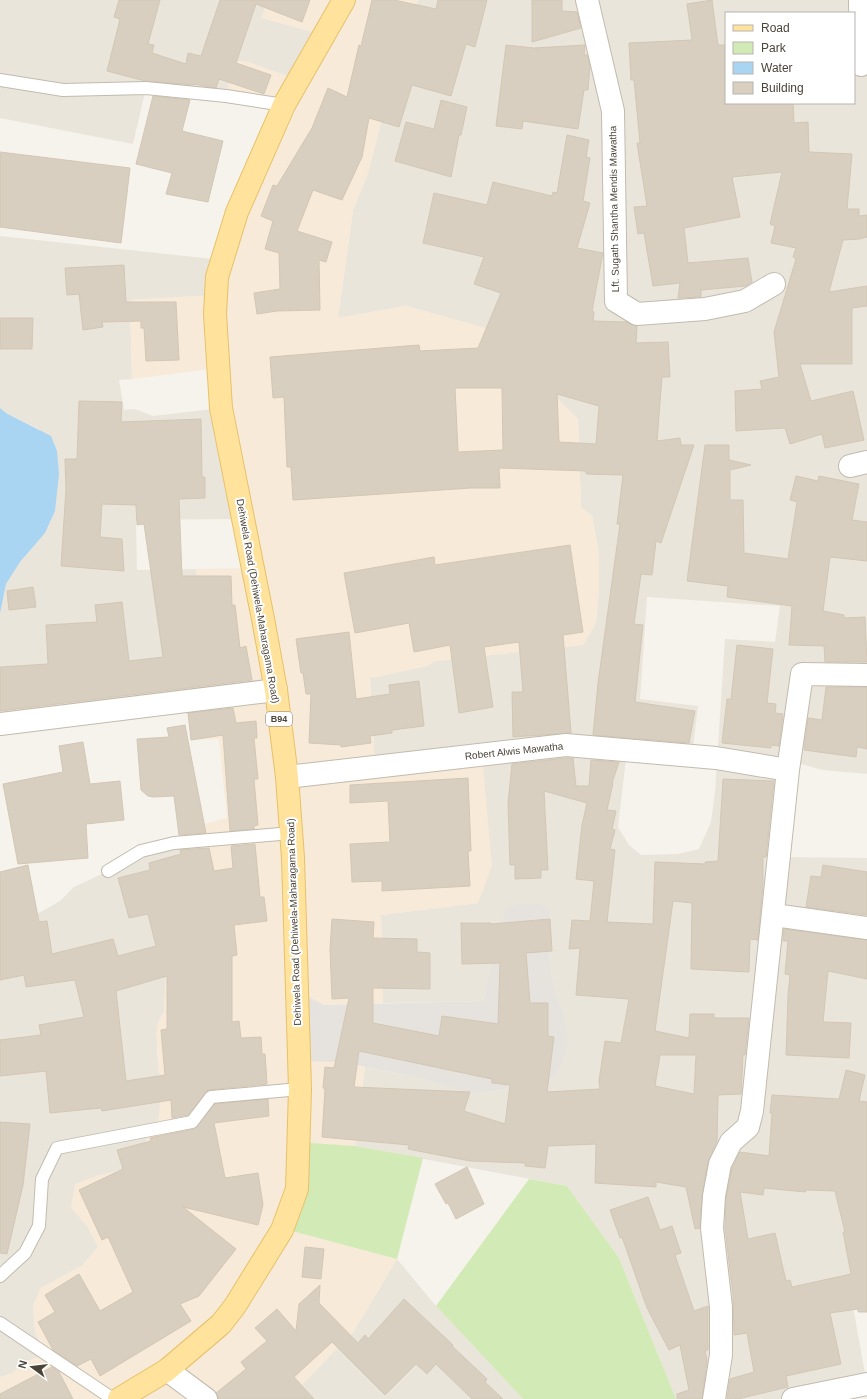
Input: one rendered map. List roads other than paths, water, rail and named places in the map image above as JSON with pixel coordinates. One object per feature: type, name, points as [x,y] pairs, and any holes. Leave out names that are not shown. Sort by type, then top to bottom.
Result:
[{"type":"main road","name":"Dehiwela Road (Dehiwela-Maharagama Road)","points":[[119,1399],[167,1370],[216,1328],[235,1306],[282,1230],[297,1189],[300,1089],[292,832],[287,777],[276,690],[221,408],[215,314],[217,277],[226,242],[237,212],[284,105],[344,0]]},
{"type":"street","name":"Lft. Sugath Shantha Mendis Mawatha","points":[[587,0],[613,111],[616,301],[637,314],[706,309],[745,301],[774,284]]},
{"type":"street","points":[[860,0],[861,65]]},
{"type":"street","points":[[714,1399],[721,1355],[721,1307],[712,1228],[714,1196],[720,1164],[731,1142],[748,1127],[752,1112],[774,915],[788,770],[802,674],[867,675]]},
{"type":"street","points":[[0,724],[276,690]]},
{"type":"street","name":"Robert Alwis Mawatha","points":[[287,777],[566,745],[716,758],[788,770]]},
{"type":"street","points":[[774,915],[867,928]]},
{"type":"street","points":[[167,1370],[206,1399]]},
{"type":"street","points":[[793,1399],[867,1384]]},
{"type":"lane","points":[[0,80],[63,90],[146,88],[218,95],[284,105]]},
{"type":"lane","points":[[108,871],[141,851],[168,845],[292,832]]},
{"type":"lane","points":[[0,1276],[25,1253],[39,1226],[42,1179],[57,1148],[192,1122],[211,1097],[300,1089]]},
{"type":"lane","points":[[0,1324],[114,1399]]},
{"type":"water","points":[[0,408],[6,413],[51,436],[57,451],[59,474],[55,511],[45,533],[20,562],[6,584],[0,614]]}]
